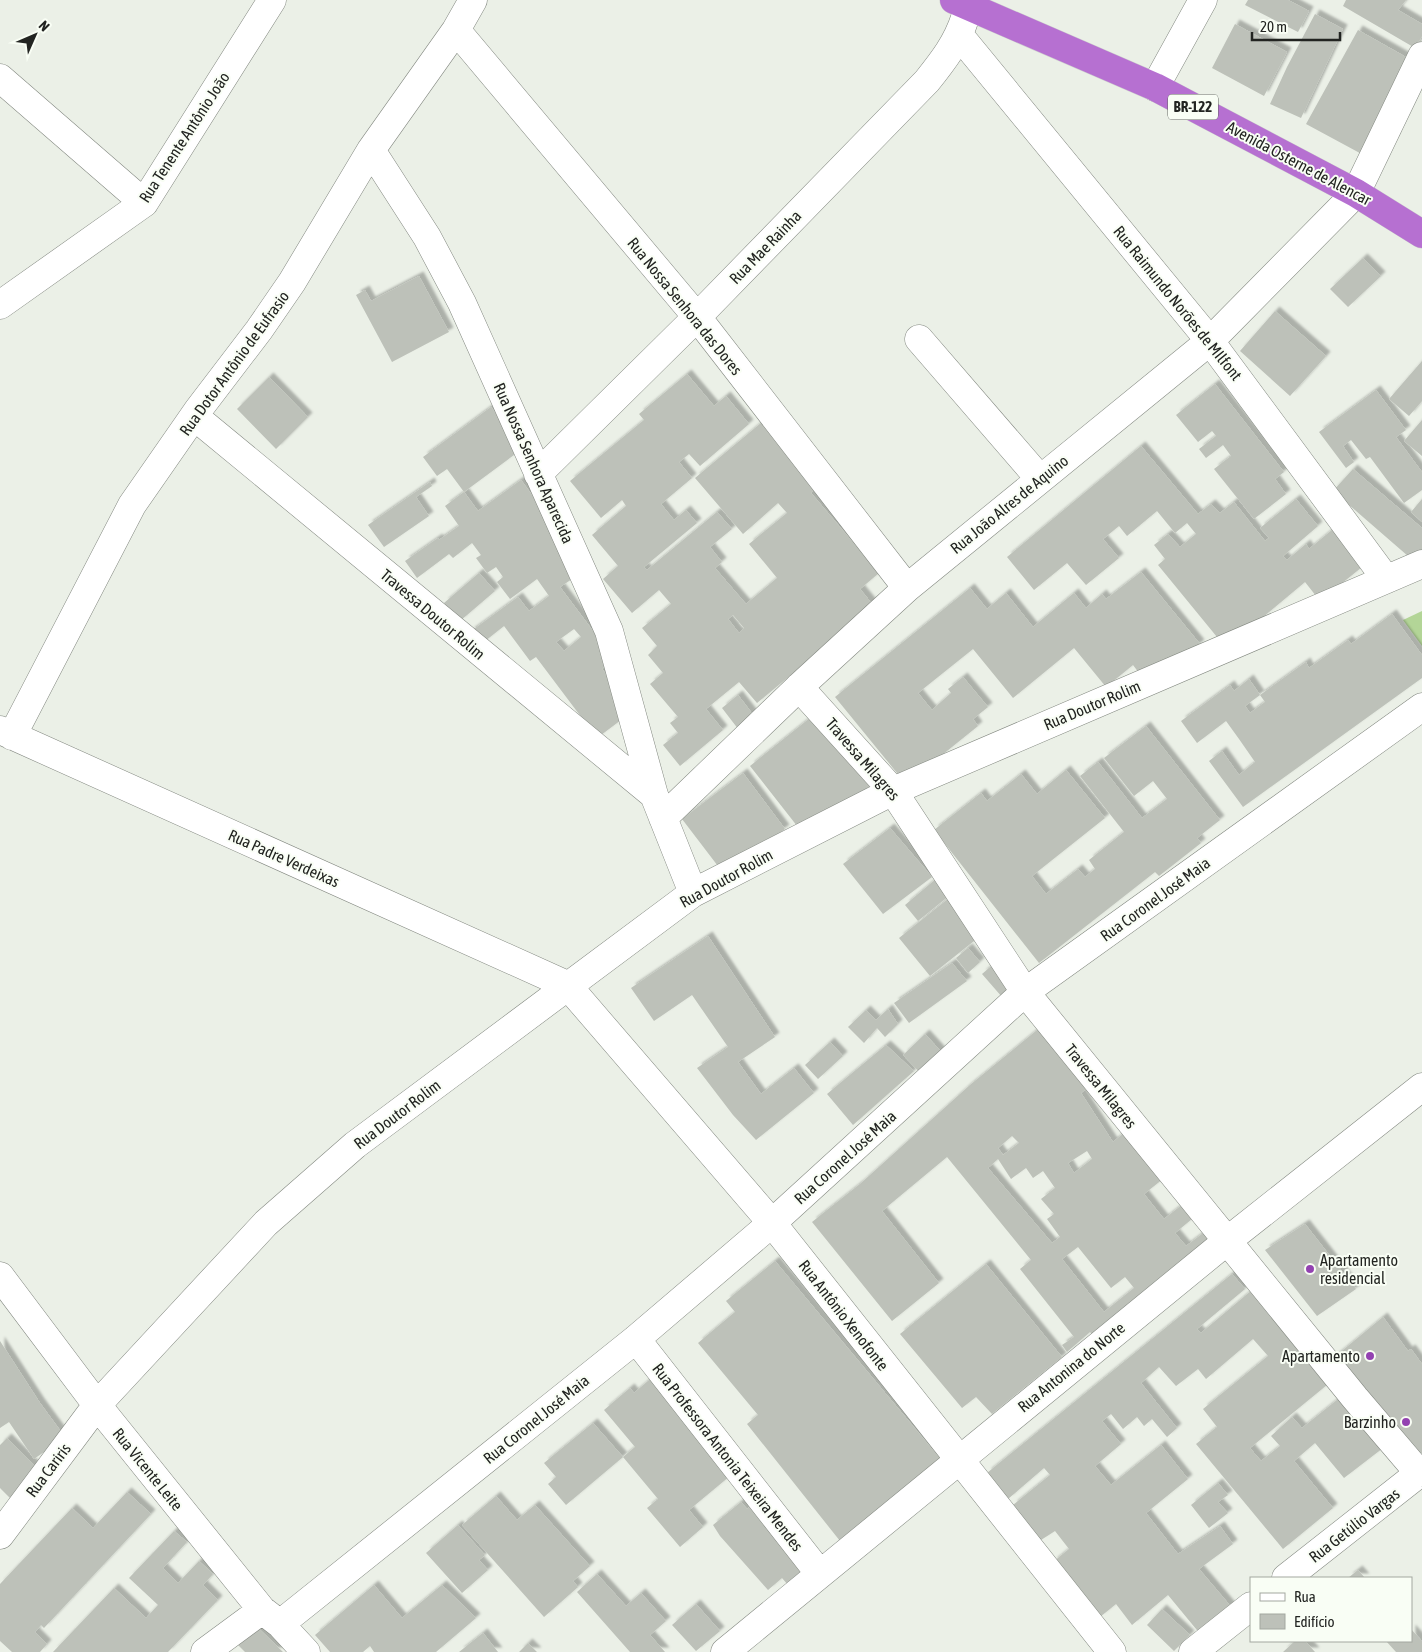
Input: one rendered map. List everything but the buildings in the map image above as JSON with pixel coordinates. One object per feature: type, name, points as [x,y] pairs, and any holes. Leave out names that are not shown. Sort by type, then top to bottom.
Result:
[{"type":"highway","name":"Avenida Osterne de Alencar","points":[[961,2],[1155,87],[1356,193],[1422,234]]},
{"type":"street","name":"Rua Tenente Antônio João","points":[[0,305],[144,203],[272,0]]},
{"type":"street","name":"Rua Dotor Antônio de Eufrasio","points":[[6,733],[132,505],[194,416],[259,330],[292,282],[371,150],[456,30],[473,0]]},
{"type":"street","points":[[1155,87],[1203,0]]},
{"type":"street","name":"Rua Mae Rainha","points":[[538,474],[697,317],[927,80],[947,57],[959,36],[961,2]]},
{"type":"street","name":"Rua Nossa Senhora das Dores","points":[[456,30],[697,317],[908,588]]},
{"type":"street","name":"Rua Raimundo Norões de MIlfont","points":[[959,36],[1210,341],[1386,579]]},
{"type":"street","name":"Rua João Alres de Aquino","points":[[659,807],[799,687],[908,588],[1210,341],[1356,193],[1422,56]]},
{"type":"street","points":[[0,78],[144,203]]},
{"type":"street","name":"Rua Nossa Senhora Aparecida","points":[[371,150],[427,237],[462,303],[609,631],[659,807],[693,893]]},
{"type":"street","points":[[919,339],[1040,479]]},
{"type":"street","name":"Travessa Doutor Rolim","points":[[194,416],[659,807]]},
{"type":"street","name":"Rua Doutor Rolim","points":[[97,1405],[266,1223],[309,1183],[355,1145],[567,985],[693,893],[893,791],[1422,564]]},
{"type":"street","name":"Travessa Milagres","points":[[799,687],[893,791],[1025,992],[1355,1398],[1421,1472]]},
{"type":"street","name":"Rua Coronel José Maia","points":[[205,1652],[271,1617],[636,1339],[772,1223],[1025,992],[1422,707]]},
{"type":"street","name":"Rua Padre Verdeixas","points":[[6,733],[567,985]]},
{"type":"street","name":"Rua Antônio Xenofonte","points":[[567,985],[772,1223],[957,1459],[1112,1652]]},
{"type":"street","name":"Rua Antonina do Norte","points":[[724,1652],[957,1459],[1227,1240],[1422,1086]]},
{"type":"street","name":"Rua Vicente Leite","points":[[0,1276],[97,1405],[271,1617],[306,1652]]},
{"type":"street","name":"Rua Professora Antonia Teixeira Mendes","points":[[636,1339],[820,1574]]},
{"type":"street","name":"Rua Cariris","points":[[0,1535],[97,1405]]},
{"type":"street","name":"Rua Getúlio Vargas","points":[[1287,1577],[1421,1472]]},
{"type":"street","points":[[1193,1652],[1250,1607]]},
{"type":"green space","points":[[1422,611],[1422,646],[1403,620]]},
{"type":"place","name":"Apartamento residencial","points":[[1310,1269]]},
{"type":"place","name":"Apartamento","points":[[1370,1356]]},
{"type":"place","name":"Barzinho","points":[[1406,1422]]}]
